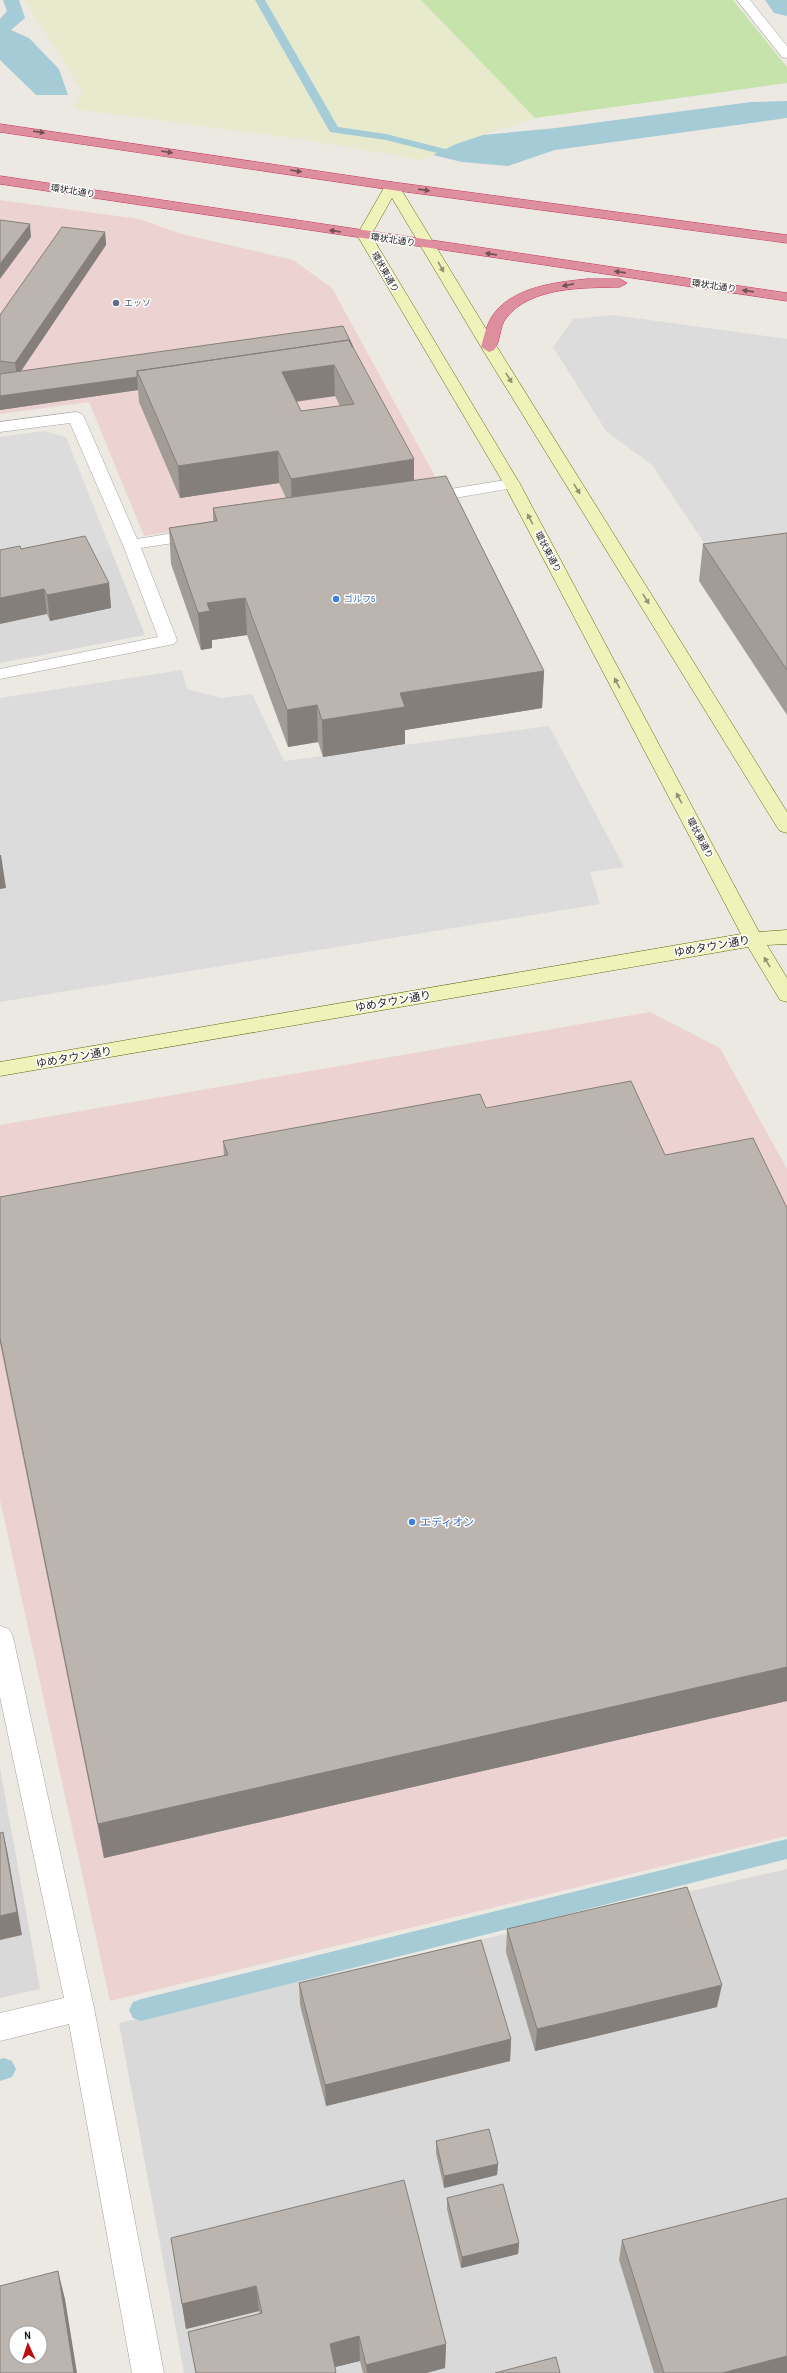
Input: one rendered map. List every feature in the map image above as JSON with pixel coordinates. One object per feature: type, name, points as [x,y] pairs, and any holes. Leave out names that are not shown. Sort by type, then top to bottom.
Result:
[{"type":"highway","points":[[0,128],[392,186],[787,239]]},
{"type":"highway","name":"環状北通り","points":[[0,180],[364,236],[787,297]]},
{"type":"highway","points":[[489,347],[500,316],[521,301],[538,293],[570,284],[622,283],[787,308]]},
{"type":"main road","points":[[364,236],[392,186],[429,245],[489,347],[787,827]]},
{"type":"main road","name":"環状東通り","points":[[364,236],[512,484],[753,938],[787,995]]},
{"type":"main road","name":"ゆめタウン通り","points":[[0,1070],[753,938],[787,937]]},
{"type":"street","points":[[743,0],[787,54]]},
{"type":"street","points":[[0,426],[76,417],[131,545],[168,640],[0,674]]},
{"type":"street","points":[[411,501],[512,484]]},
{"type":"street","points":[[131,545],[217,532]]},
{"type":"street","points":[[0,1637],[80,2008],[148,2373]]},
{"type":"street","points":[[0,2027],[80,2008]]},
{"type":"shaded area","points":[[0,200],[139,219],[182,234],[293,260],[332,288],[442,489],[144,536],[89,402],[0,414]]},
{"type":"shaded area","points":[[613,315],[787,339],[787,569],[727,577],[652,465],[606,431],[553,347],[573,319]]},
{"type":"shaded area","points":[[44,431],[66,437],[111,550],[0,571],[0,437]]},
{"type":"shaded area","points":[[111,550],[145,635],[0,663],[0,571]]},
{"type":"shaded area","points":[[182,670],[187,689],[221,698],[252,694],[284,761],[549,726],[624,867],[590,872],[600,904],[0,1002],[0,698]]},
{"type":"shaded area","name":"エディオン","points":[[650,1012],[720,1048],[787,1169],[787,1836],[110,2001],[0,1500],[0,1125]]},
{"type":"shaded area","points":[[0,1768],[40,1989],[0,1998]]},
{"type":"shaded area","points":[[787,1869],[787,2373],[184,2373],[119,2023]]},
{"type":"green space","points":[[24,0],[421,0],[535,118],[456,144],[423,160],[306,140],[74,109],[82,91]]},
{"type":"green space","points":[[421,0],[733,0],[787,67],[787,83],[535,118]]},
{"type":"water","points":[[3,0],[19,0],[25,18],[11,30],[29,38],[59,69],[68,95],[36,95],[0,60],[0,19],[7,11]]},
{"type":"water","points":[[787,101],[787,118],[555,150],[508,166],[462,162],[433,155],[456,144],[483,135],[556,128],[751,102]]},
{"type":"building","points":[[0,220],[30,224],[0,264]]},
{"type":"building","points":[[62,227],[105,232],[15,363],[0,361],[0,315]]},
{"type":"building","points":[[343,326],[353,347],[349,340],[137,371],[137,377],[0,396],[0,374]]},
{"type":"building","points":[[349,340],[414,459],[291,479],[278,451],[178,466],[137,371]],"holes":[[[334,365],[354,404],[301,411],[282,372]]]},
{"type":"building","name":"ゴルフ5","points":[[446,476],[544,671],[400,693],[405,707],[322,720],[317,705],[287,710],[245,598],[207,603],[210,611],[198,613],[169,528],[217,521],[213,508]]},
{"type":"building","points":[[787,533],[787,670],[703,544]]},
{"type":"building","points":[[85,536],[109,583],[47,595],[44,589],[0,598],[0,550],[20,546],[21,549]]},
{"type":"building","name":"エディオン","points":[[631,1081],[665,1155],[753,1138],[787,1208],[787,1667],[98,1824],[0,1338],[0,1197],[228,1155],[223,1141],[480,1094],[486,1108]]},
{"type":"building","points":[[3,1832],[17,1912],[0,1916],[0,1833]]},
{"type":"building","points":[[687,1887],[722,1985],[537,2029],[507,1929]]},
{"type":"building","points":[[481,1940],[511,2039],[325,2085],[299,1983]]},
{"type":"building","points":[[489,2129],[498,2164],[444,2176],[436,2141]]},
{"type":"building","points":[[404,2180],[446,2344],[366,2365],[359,2336],[330,2344],[336,2372],[334,2373],[196,2373],[188,2332],[262,2313],[256,2286],[182,2304],[171,2238]]},
{"type":"building","points":[[503,2184],[519,2243],[462,2257],[447,2198]]},
{"type":"building","points":[[787,2198],[787,2356],[722,2373],[664,2373],[622,2240]]},
{"type":"building","points":[[58,2271],[74,2373],[0,2373],[0,2286]]},
{"type":"building","points":[[556,2357],[560,2373],[495,2373]]},
{"type":"waterway","points":[[260,0],[334,130],[386,137],[441,151]]},
{"type":"waterway","points":[[783,0],[787,5]]},
{"type":"waterway","points":[[141,2010],[787,1849]]},
{"type":"waterway","points":[[0,2070],[4,2069]]},
{"type":"place","name":"エッソ","points":[[116,303]]},
{"type":"place","name":"ゴルフ5","points":[[336,599]]},
{"type":"place","name":"エディオン","points":[[412,1522]]}]
